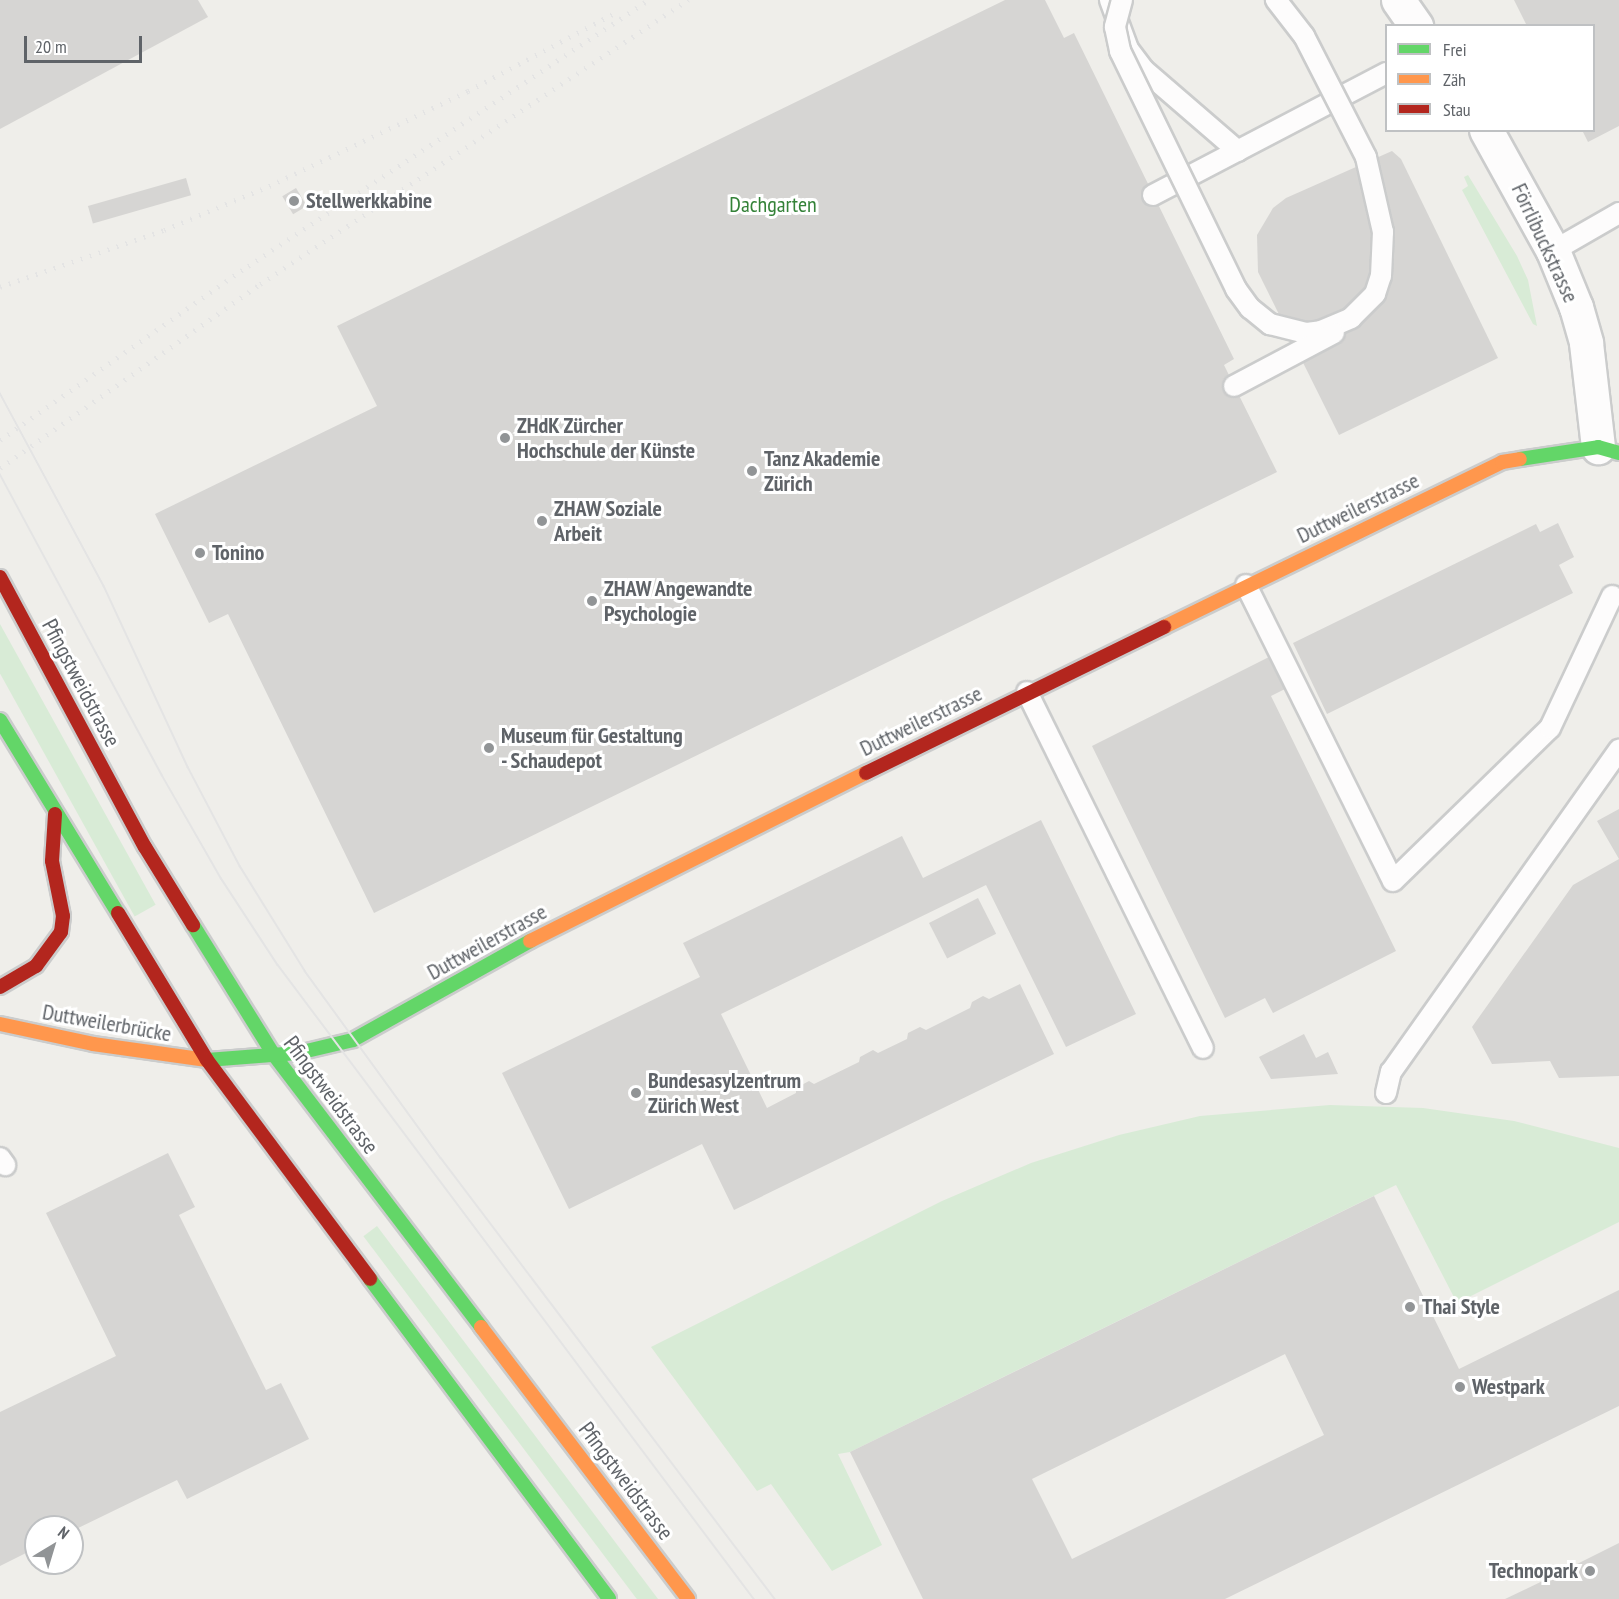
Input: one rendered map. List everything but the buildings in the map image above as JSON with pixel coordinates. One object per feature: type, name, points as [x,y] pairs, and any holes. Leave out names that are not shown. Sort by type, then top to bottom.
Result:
[{"type":"main road","name":"Duttweilerstrasse","points":[[207,1060],[274,1055],[336,1046],[373,1031],[522,945],[1027,692],[1502,462],[1608,450]]},
{"type":"main road","name":"Pfingstweidstrasse","points":[[0,577],[145,847],[274,1055],[688,1599]]},
{"type":"main road","points":[[0,720],[55,814],[207,1060],[609,1599]]},
{"type":"main road","points":[[0,987],[14,982],[36,966],[61,932],[63,916],[52,861],[55,814]]},
{"type":"main road","name":"Duttweilerbrücke","points":[[0,1024],[103,1046],[207,1060]]},
{"type":"street","points":[[1398,0],[1415,24]]},
{"type":"street","name":"Förrlibuckstrasse","points":[[1487,132],[1553,251],[1586,343],[1608,450]]},
{"type":"lane","points":[[1110,0],[1128,50],[1160,86],[1238,151]]},
{"type":"lane","points":[[1122,0],[1114,27],[1120,51],[1236,289],[1250,309],[1270,324],[1307,333],[1321,331],[1351,318],[1375,294],[1381,276],[1383,232],[1366,157],[1304,36],[1276,0]]},
{"type":"lane","points":[[1234,386],[1324,339],[1357,315],[1371,295],[1386,254],[1386,210],[1372,154],[1309,33],[1284,0]]},
{"type":"lane","points":[[1153,195],[1385,75]]},
{"type":"lane","points":[[1553,251],[1619,213]]},
{"type":"lane","points":[[1246,585],[1393,881],[1550,728],[1612,596]]},
{"type":"lane","points":[[1027,692],[1203,1048]]},
{"type":"lane","points":[[1386,1093],[1391,1071],[1619,750]]},
{"type":"green space","points":[[1468,175],[1517,256],[1528,280],[1537,326],[1533,324],[1462,190],[1468,186],[1464,177]]},
{"type":"green space","points":[[0,624],[156,905],[135,916],[0,674]]},
{"type":"green space","points":[[1330,1105],[1423,1108],[1514,1121],[1619,1148],[1619,1222],[1457,1303],[1396,1185],[850,1452],[838,1454],[882,1545],[832,1571],[771,1484],[757,1491],[651,1347],[942,1201],[1031,1163],[1119,1135],[1200,1116]]},
{"type":"green space","points":[[377,1226],[658,1599],[637,1599],[363,1236]]},
{"type":"tram line","points":[[0,393],[104,586],[188,767],[240,866],[305,971],[441,1158],[775,1599]]},
{"type":"tram line","points":[[0,474],[162,775],[221,878],[278,965],[754,1599]]},
{"type":"railway","points":[[0,440],[248,266],[648,0]]},
{"type":"railway","points":[[0,468],[260,284],[688,0]]},
{"type":"railway","points":[[0,287],[164,230],[269,186],[468,91],[613,14]]},
{"type":"traffic: fast","points":[[1520,459],[1598,447],[1619,453]]},
{"type":"traffic: fast","points":[[0,720],[118,913]]},
{"type":"traffic: fast","points":[[193,925],[274,1055],[481,1327]]},
{"type":"traffic: fast","points":[[207,1060],[298,1053],[353,1040],[530,941]]},
{"type":"traffic: fast","points":[[370,1279],[609,1599]]},
{"type":"traffic: slow","points":[[1164,627],[1502,462],[1520,459]]},
{"type":"traffic: slow","points":[[530,941],[866,773]]},
{"type":"traffic: slow","points":[[0,1024],[93,1044],[207,1060]]},
{"type":"traffic: slow","points":[[481,1327],[688,1599]]},
{"type":"traffic: jam","points":[[0,577],[145,847],[193,925]]},
{"type":"traffic: jam","points":[[866,773],[1164,627]]},
{"type":"traffic: jam","points":[[0,987],[36,966],[61,932],[63,916],[52,861],[55,814]]},
{"type":"traffic: jam","points":[[118,913],[207,1060],[370,1279]]},
{"type":"place","name":"Stellwerkkabine","points":[[294,201]]},
{"type":"place","name":"ZHdK Zürcher Hochschule der Künste","points":[[505,438]]},
{"type":"place","name":"Tanz Akademie Zürich","points":[[752,471]]},
{"type":"place","name":"ZHAW Soziale Arbeit","points":[[542,521]]},
{"type":"place","name":"Tonino","points":[[200,553]]},
{"type":"place","name":"ZHAW Angewandte Psychologie","points":[[592,601]]},
{"type":"place","name":"Museum für Gestaltung - Schaudepot","points":[[489,748]]},
{"type":"place","name":"Bundesasylzentrum Zürich West","points":[[636,1093]]},
{"type":"place","name":"Thai Style","points":[[1410,1307]]},
{"type":"place","name":"Westpark","points":[[1460,1387]]},
{"type":"place","name":"Technopark","points":[[1590,1571]]},
{"type":"park label","name":"Dachgarten","points":[[773,205]]}]
